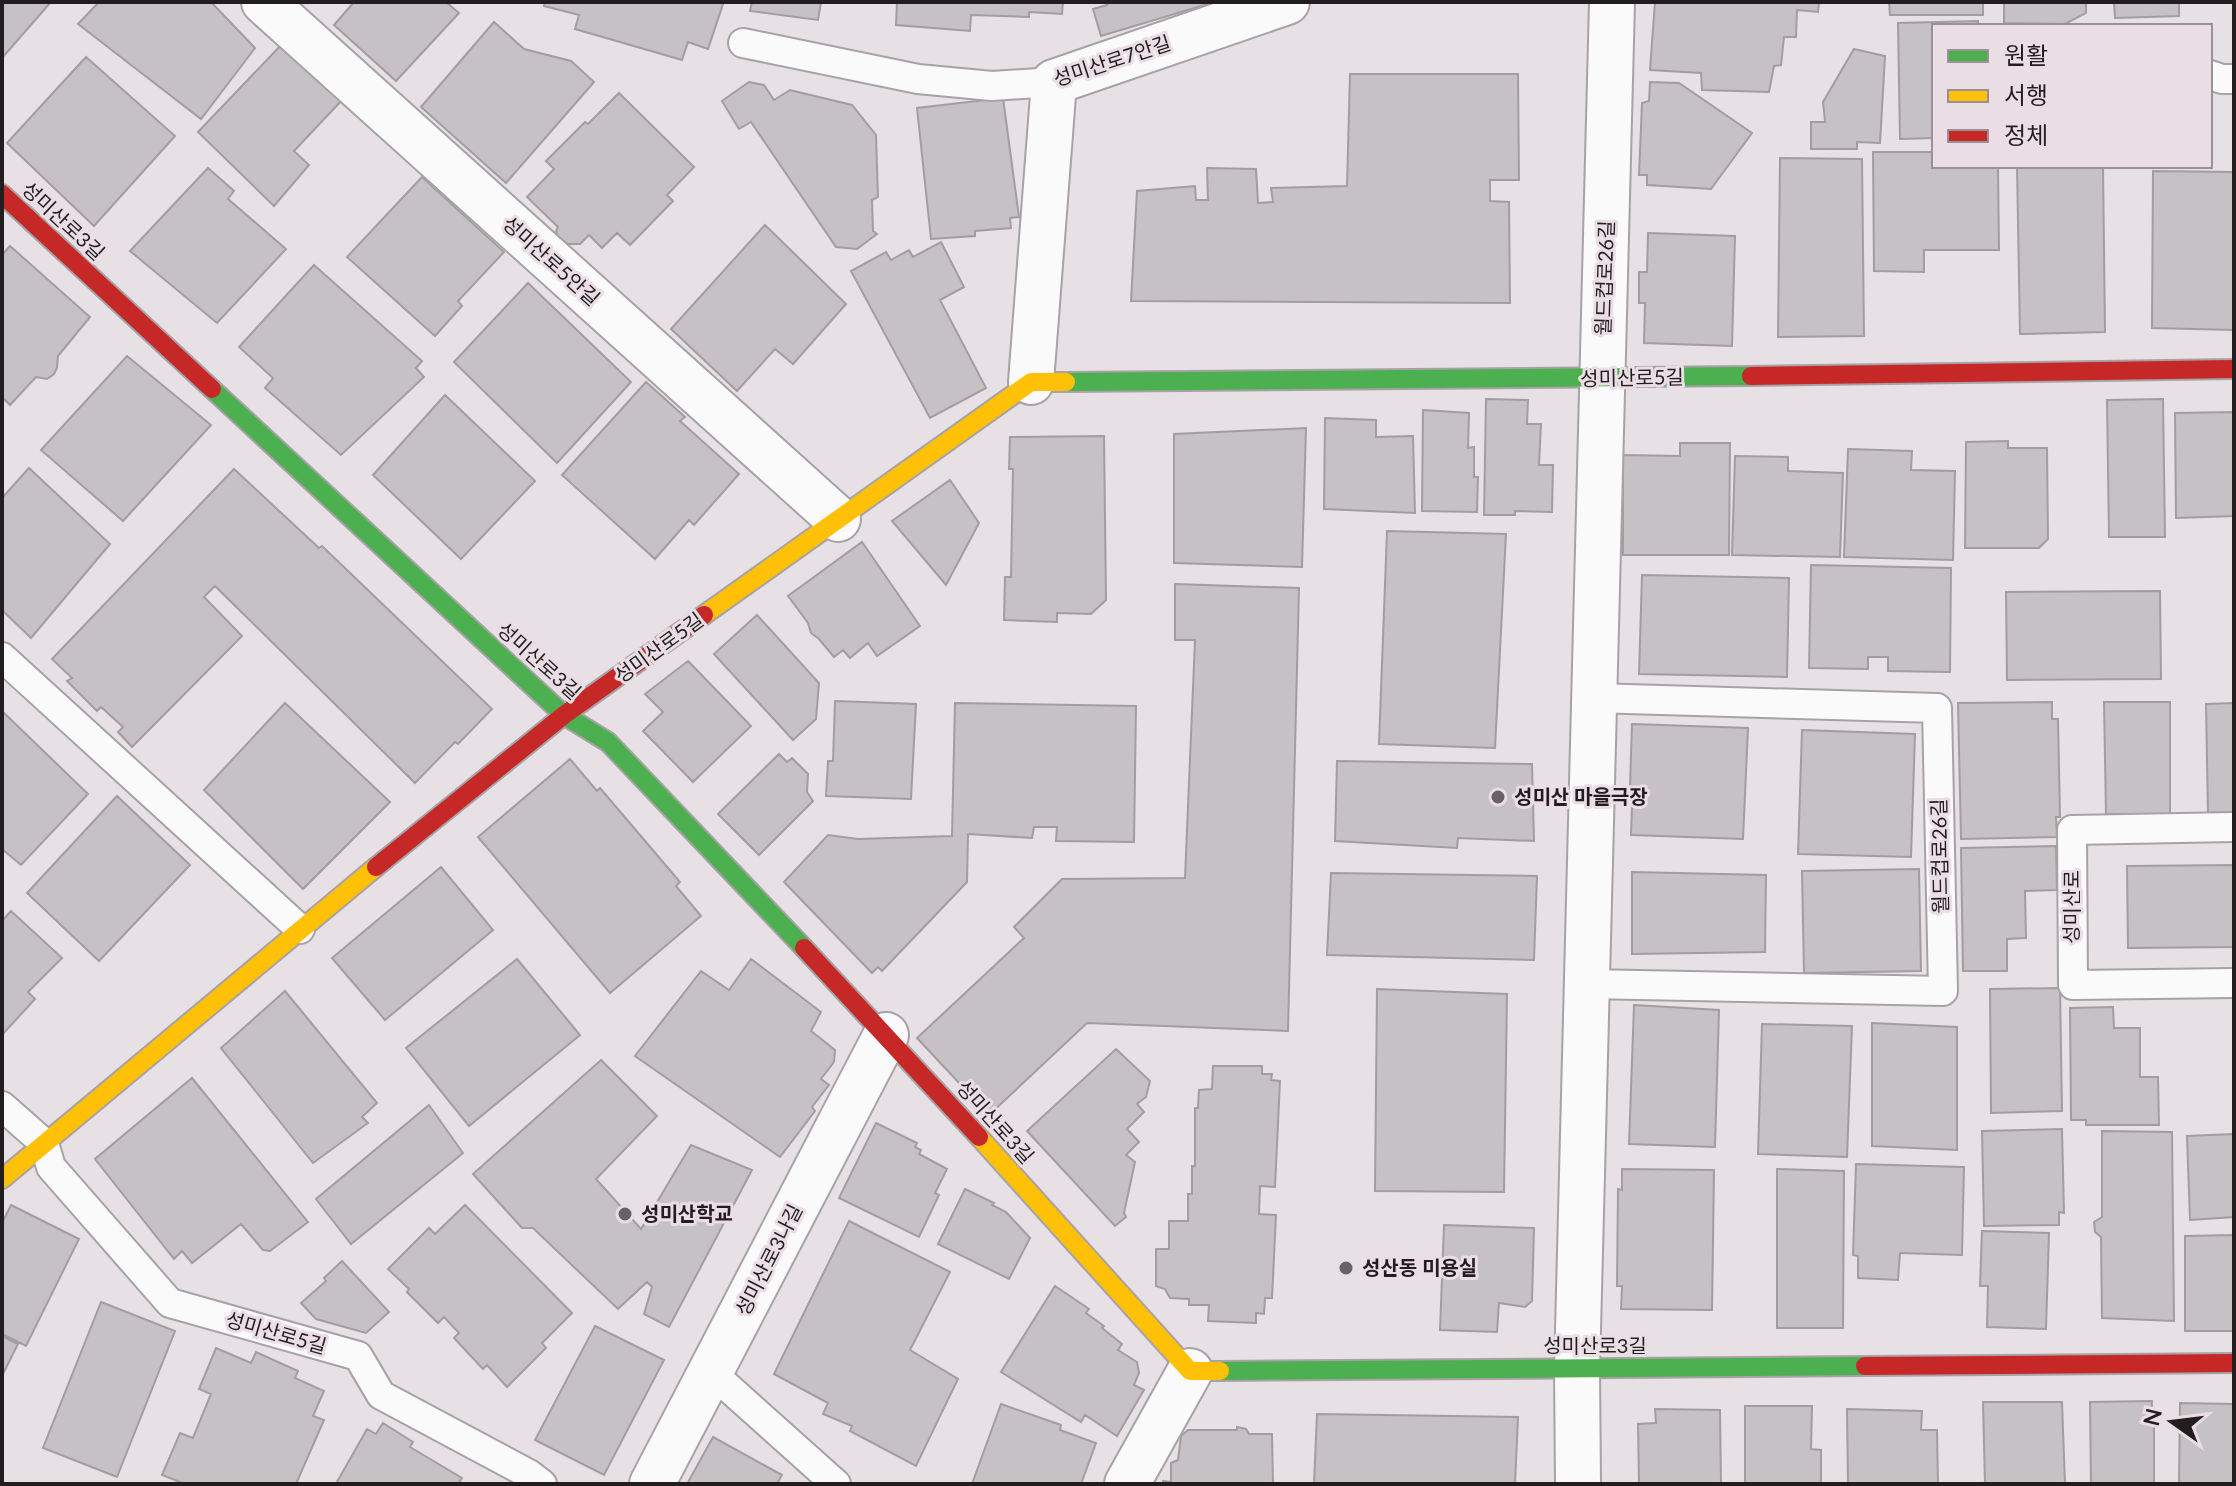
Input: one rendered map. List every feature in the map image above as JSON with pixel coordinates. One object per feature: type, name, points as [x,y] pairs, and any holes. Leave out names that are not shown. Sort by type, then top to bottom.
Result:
[{"type":"street","name":"성미산로5안길","points":[[264,2],[838,519]]},
{"type":"street","name":"성미산로7안길","points":[[1054,82],[1287,2]]},
{"type":"street","name":"월드컵로26길","points":[[1578,1484],[1577,1369],[1612,2]]},
{"type":"street","points":[[1031,382],[1054,82]]},
{"type":"street","name":"성미산로3길","points":[[2,194],[564,715],[608,742],[886,1035],[1190,1371],[2234,1363]]},
{"type":"street","name":"성미산로5길","points":[[2,1179],[300,929],[564,715],[1031,382],[2234,369]]},
{"type":"street","name":"성미산로3나길","points":[[652,1484],[886,1035]]},
{"type":"street","points":[[1127,1484],[1190,1371]]},
{"type":"lane","name":"성미산로7안길","points":[[743,43],[918,79],[992,86],[1054,82]]},
{"type":"lane","points":[[2212,76],[2234,79]]},
{"type":"lane","points":[[2,657],[300,929]]},
{"type":"lane","name":"월드컵로26길","points":[[1587,984],[1943,991],[1937,708],[1593,698]]},
{"type":"lane","name":"성미산로","points":[[2234,827],[2072,830],[2073,985],[2234,983]]},
{"type":"lane","name":"성미산로5길","points":[[2,1106],[44,1143],[51,1167],[170,1303],[358,1356],[381,1395],[529,1474],[542,1484]]},
{"type":"lane","points":[[711,1372],[836,1484]]},
{"type":"building","points":[[2,2],[51,2],[2,58]]},
{"type":"building","points":[[99,2],[211,2],[255,48],[201,119],[78,24]]},
{"type":"building","points":[[354,2],[446,2],[459,13],[396,81],[334,25]]},
{"type":"building","points":[[545,2],[723,4],[708,49],[688,42],[682,60],[575,29],[579,15],[544,6]]},
{"type":"building","points":[[752,2],[821,2],[818,20],[750,11]]},
{"type":"building","points":[[897,2],[1063,2],[1062,14],[1029,12],[1029,17],[971,15],[970,31],[896,25]]},
{"type":"building","points":[[1106,2],[1208,4],[1101,36],[1093,9],[1107,5]]},
{"type":"building","points":[[1655,2],[1819,2],[1818,12],[1797,10],[1796,37],[1784,37],[1781,65],[1774,66],[1769,92],[1702,90],[1701,73],[1650,70]]},
{"type":"building","points":[[1889,2],[1983,2],[1983,15],[1890,15]]},
{"type":"building","points":[[2004,2],[2086,2],[2086,13],[2065,24],[2004,23]]},
{"type":"building","points":[[2114,2],[2179,2],[2179,16],[2115,18]]},
{"type":"building","points":[[1978,21],[1978,24],[1932,24],[1932,138],[1900,139],[1898,23]]},
{"type":"building","points":[[494,22],[524,49],[571,61],[594,82],[506,183],[421,107]]},
{"type":"building","points":[[284,42],[344,98],[294,151],[309,165],[274,206],[198,132]]},
{"type":"building","points":[[1854,49],[1885,56],[1880,143],[1857,142],[1857,149],[1811,149],[1811,122],[1825,122],[1823,102]]},
{"type":"building","points":[[86,57],[175,136],[94,226],[7,143]]},
{"type":"building","points":[[1350,74],[1518,74],[1519,180],[1490,180],[1490,201],[1509,202],[1510,303],[1131,301],[1137,191],[1195,186],[1196,200],[1208,200],[1207,168],[1256,169],[1258,203],[1273,202],[1271,188],[1347,186]]},
{"type":"building","points":[[749,82],[764,85],[774,100],[790,90],[852,105],[876,135],[878,197],[872,200],[873,231],[877,234],[857,249],[836,247],[751,122],[739,129],[722,101]]},
{"type":"building","points":[[1650,82],[1679,83],[1752,133],[1711,189],[1647,185],[1647,175],[1639,175],[1642,103],[1649,101]]},
{"type":"building","points":[[619,93],[694,167],[667,195],[673,201],[630,245],[617,233],[602,248],[589,235],[580,244],[568,244],[558,237],[558,227],[527,197],[554,169],[546,161]]},
{"type":"building","points":[[1003,98],[1019,217],[1010,218],[1011,228],[975,231],[975,236],[931,239],[917,108]]},
{"type":"building","points":[[1873,152],[1932,152],[1932,168],[1998,168],[1999,250],[1924,250],[1924,272],[1874,271]]},
{"type":"building","points":[[1780,158],[1862,159],[1864,336],[1778,337]]},
{"type":"building","points":[[208,168],[234,191],[228,199],[286,249],[217,323],[130,251]]},
{"type":"building","points":[[2017,168],[2103,168],[2105,332],[2020,334]]},
{"type":"building","points":[[2153,171],[2234,172],[2234,330],[2152,328]]},
{"type":"building","points":[[422,177],[504,252],[458,301],[462,306],[435,336],[347,257]]},
{"type":"building","points":[[765,225],[846,304],[793,364],[775,349],[737,391],[671,329]]},
{"type":"building","points":[[1648,233],[1735,236],[1732,346],[1644,343],[1645,303],[1639,303],[1639,272],[1647,272]]},
{"type":"building","points":[[941,242],[964,287],[940,300],[986,388],[930,418],[851,271],[886,252],[891,260],[909,250],[913,257]]},
{"type":"building","points":[[10,246],[90,317],[58,356],[54,374],[47,379],[36,377],[10,405],[2,397],[2,255]]},
{"type":"building","points":[[314,265],[422,361],[416,368],[424,377],[341,455],[265,388],[273,378],[239,347]]},
{"type":"building","points":[[528,283],[631,382],[557,463],[454,362]]},
{"type":"building","points":[[127,356],[211,425],[123,521],[41,450]]},
{"type":"building","points":[[646,382],[685,417],[680,421],[739,474],[694,525],[689,520],[655,559],[562,475]]},
{"type":"building","points":[[445,395],[535,481],[461,559],[373,475]]},
{"type":"building","points":[[1486,399],[1528,400],[1527,424],[1541,424],[1539,465],[1553,465],[1552,512],[1515,511],[1515,515],[1484,515]]},
{"type":"building","points":[[2163,399],[2165,537],[2109,537],[2107,400]]},
{"type":"building","points":[[1423,410],[1469,413],[1468,448],[1474,447],[1474,477],[1478,477],[1477,512],[1422,511]]},
{"type":"building","points":[[2234,412],[2234,516],[2176,518],[2175,413]]},
{"type":"building","points":[[1325,418],[1376,420],[1376,437],[1413,436],[1415,513],[1324,509]]},
{"type":"building","points":[[1306,428],[1302,567],[1174,563],[1174,434]]},
{"type":"building","points":[[1104,436],[1106,600],[1091,614],[1057,613],[1057,622],[1004,620],[1005,577],[1011,577],[1013,469],[1009,469],[1010,437]]},
{"type":"building","points":[[2008,441],[2008,448],[2047,448],[2048,539],[2039,548],[1965,548],[1966,442]]},
{"type":"building","points":[[1680,443],[1730,443],[1729,555],[1623,555],[1623,455],[1680,456]]},
{"type":"building","points":[[1848,449],[1912,451],[1911,470],[1955,471],[1953,560],[1844,557]]},
{"type":"building","points":[[1735,456],[1788,457],[1788,471],[1843,473],[1840,557],[1732,555]]},
{"type":"building","points":[[29,468],[110,544],[31,638],[2,610],[2,498]]},
{"type":"building","points":[[234,469],[319,548],[322,546],[492,709],[415,783],[215,586],[204,597],[242,636],[132,747],[118,732],[123,727],[101,707],[97,711],[67,681],[72,678],[52,659]]},
{"type":"building","points":[[950,480],[979,523],[946,585],[892,521]]},
{"type":"building","points":[[1387,531],[1506,534],[1495,748],[1379,744]]},
{"type":"building","points":[[862,542],[920,626],[877,656],[868,643],[850,658],[843,650],[834,657],[811,633],[808,623],[788,596]]},
{"type":"building","points":[[1811,565],[1951,568],[1950,672],[1888,671],[1888,657],[1868,657],[1868,669],[1809,668]]},
{"type":"building","points":[[1642,575],[1789,578],[1787,677],[1639,674]]},
{"type":"building","points":[[1175,584],[1299,588],[1288,1031],[1087,1023],[989,1115],[917,1038],[1024,938],[1014,927],[1062,879],[1185,878],[1195,640],[1175,640]]},
{"type":"building","points":[[2160,591],[2161,679],[2007,680],[2006,592]]},
{"type":"building","points":[[757,615],[819,683],[816,719],[793,740],[714,654]]},
{"type":"building","points":[[688,661],[751,726],[693,782],[643,731],[663,712],[645,694]]},
{"type":"building","points":[[835,701],[916,704],[911,799],[826,796],[828,761],[833,761]]},
{"type":"building","points":[[2052,702],[2052,719],[2058,719],[2060,817],[2056,817],[2057,837],[1961,839],[1958,703]]},
{"type":"building","points":[[2104,702],[2170,702],[2170,814],[2106,814]]},
{"type":"building","points":[[285,703],[390,802],[303,889],[204,790]]},
{"type":"building","points":[[955,703],[1136,706],[1134,842],[1056,841],[1057,827],[1034,827],[1032,838],[968,834],[967,882],[882,971],[878,967],[872,973],[784,882],[828,835],[858,839],[952,836]]},
{"type":"building","points":[[2234,703],[2234,815],[2208,815],[2206,704]]},
{"type":"building","points":[[2,711],[88,794],[21,865],[2,849]]},
{"type":"building","points":[[1632,724],[1748,728],[1743,839],[1631,835],[1632,806],[1639,807],[1639,786],[1630,786]]},
{"type":"building","points":[[1802,730],[1915,734],[1911,857],[1798,854]]},
{"type":"building","points":[[779,754],[787,762],[792,758],[808,774],[807,792],[813,801],[759,855],[718,814]]},
{"type":"building","points":[[570,759],[597,791],[600,788],[680,882],[676,886],[701,916],[610,993],[478,837]]},
{"type":"building","points":[[1337,761],[1532,764],[1534,841],[1458,838],[1457,848],[1335,841]]},
{"type":"building","points":[[117,796],[190,865],[99,961],[27,893]]},
{"type":"building","points":[[2056,846],[2057,890],[2025,891],[2026,938],[2007,939],[2007,971],[1963,971],[1961,848]]},
{"type":"building","points":[[2234,865],[2234,947],[2128,948],[2127,866]]},
{"type":"building","points":[[441,867],[493,930],[385,1020],[332,958]]},
{"type":"building","points":[[1919,869],[1921,971],[1804,973],[1802,871]]},
{"type":"building","points":[[1632,872],[1766,875],[1765,952],[1632,954]]},
{"type":"building","points":[[1331,873],[1537,876],[1534,960],[1327,955]]},
{"type":"building","points":[[11,911],[62,958],[28,992],[35,999],[2,1035],[2,921]]},
{"type":"building","points":[[517,959],[580,1035],[469,1126],[406,1048]]},
{"type":"building","points":[[751,959],[821,1012],[811,1031],[835,1050],[834,1062],[821,1079],[829,1085],[812,1107],[815,1111],[780,1157],[635,1056],[701,971],[729,990]]},
{"type":"building","points":[[2060,988],[2062,1111],[1991,1113],[1990,989]]},
{"type":"building","points":[[1377,989],[1507,994],[1504,1192],[1375,1191]]},
{"type":"building","points":[[285,991],[377,1103],[362,1117],[368,1123],[313,1163],[221,1048]]},
{"type":"building","points":[[1634,1005],[1719,1010],[1715,1147],[1629,1144]]},
{"type":"building","points":[[2113,1007],[2114,1028],[2140,1028],[2140,1077],[2158,1077],[2159,1125],[2086,1125],[2086,1120],[2071,1120],[2070,1008]]},
{"type":"building","points":[[1872,1023],[1957,1027],[1957,1150],[1872,1146]]},
{"type":"building","points":[[1762,1024],[1852,1026],[1847,1157],[1758,1154]]},
{"type":"building","points":[[1116,1049],[1150,1081],[1146,1097],[1137,1104],[1144,1112],[1127,1129],[1139,1142],[1126,1155],[1135,1162],[1124,1213],[1126,1217],[1115,1226],[1027,1131]]},
{"type":"building","points":[[601,1060],[657,1116],[596,1179],[641,1229],[691,1145],[752,1170],[669,1327],[644,1314],[652,1287],[647,1282],[618,1309],[533,1228],[522,1228],[473,1174]]},
{"type":"building","points":[[1213,1066],[1262,1066],[1262,1074],[1272,1074],[1271,1080],[1280,1081],[1275,1187],[1260,1186],[1259,1214],[1276,1215],[1272,1298],[1265,1298],[1264,1314],[1256,1313],[1256,1323],[1208,1321],[1209,1305],[1189,1305],[1189,1299],[1170,1298],[1165,1289],[1156,1286],[1156,1249],[1169,1249],[1169,1221],[1188,1221],[1188,1194],[1192,1194],[1192,1166],[1195,1166],[1195,1108],[1198,1108],[1199,1090],[1212,1089]]},
{"type":"building","points":[[192,1078],[308,1222],[270,1251],[263,1250],[241,1224],[192,1263],[182,1251],[174,1259],[95,1159]]},
{"type":"building","points":[[429,1105],[463,1153],[351,1244],[316,1199]]},
{"type":"building","points":[[876,1123],[917,1143],[915,1147],[921,1150],[919,1154],[947,1169],[935,1193],[939,1195],[919,1237],[839,1198]]},
{"type":"building","points":[[2062,1129],[2064,1213],[2059,1212],[2059,1225],[1984,1226],[1982,1131]]},
{"type":"building","points":[[2102,1131],[2172,1132],[2174,1321],[2102,1318],[2101,1237],[2095,1232],[2094,1222],[2102,1217]]},
{"type":"building","points":[[2234,1134],[2234,1217],[2190,1220],[2187,1136]]},
{"type":"building","points":[[1856,1164],[1964,1167],[1962,1255],[1900,1253],[1898,1280],[1858,1278],[1858,1256],[1853,1255]]},
{"type":"building","points":[[1622,1169],[1714,1170],[1712,1310],[1621,1309],[1622,1286],[1617,1286],[1618,1189],[1622,1190]]},
{"type":"building","points":[[1777,1169],[1844,1171],[1843,1328],[1777,1328]]},
{"type":"building","points":[[965,1189],[1006,1212],[1030,1238],[1009,1279],[938,1244]]},
{"type":"building","points":[[11,1205],[79,1239],[26,1346],[2,1334],[2,1223]]},
{"type":"building","points":[[465,1205],[572,1313],[542,1343],[546,1348],[507,1387],[487,1365],[483,1369],[454,1338],[459,1333],[444,1317],[438,1323],[388,1269],[429,1228],[435,1234]]},
{"type":"building","points":[[849,1221],[950,1272],[910,1350],[958,1379],[916,1466],[850,1431],[852,1426],[823,1414],[828,1403],[774,1374]]},
{"type":"building","points":[[1444,1225],[1534,1228],[1532,1301],[1525,1307],[1499,1303],[1497,1332],[1440,1330]]},
{"type":"building","points":[[1982,1231],[2049,1233],[2046,1329],[1987,1327],[1988,1286],[1980,1286]]},
{"type":"building","points":[[2234,1235],[2234,1331],[2185,1331],[2185,1236]]},
{"type":"building","points":[[342,1261],[389,1312],[366,1333],[316,1319],[301,1303],[326,1281],[324,1278]]},
{"type":"building","points":[[1055,1286],[1089,1309],[1086,1313],[1122,1344],[1118,1350],[1137,1362],[1139,1373],[1134,1385],[1144,1390],[1117,1436],[1085,1415],[1081,1422],[1001,1372]]},
{"type":"building","points":[[101,1302],[175,1331],[117,1477],[43,1448]]},
{"type":"building","points":[[595,1326],[664,1360],[604,1475],[535,1440]]},
{"type":"building","points":[[2,1336],[18,1344],[2,1376]]},
{"type":"building","points":[[216,1348],[251,1363],[256,1352],[298,1371],[295,1378],[324,1391],[313,1416],[324,1420],[296,1484],[185,1484],[162,1475],[180,1433],[193,1438],[211,1394],[199,1389]]},
{"type":"building","points":[[2152,1401],[2154,1484],[2091,1484],[2090,1402]]},
{"type":"building","points":[[1983,1402],[2062,1402],[2065,1484],[1985,1484]]},
{"type":"building","points":[[2180,1403],[2234,1404],[2234,1484],[2179,1484]]},
{"type":"building","points":[[1001,1404],[1061,1425],[1060,1430],[1096,1443],[1081,1484],[972,1484]]},
{"type":"building","points":[[1745,1406],[1812,1406],[1811,1449],[1821,1450],[1821,1484],[1745,1484]]},
{"type":"building","points":[[1655,1409],[1720,1410],[1721,1484],[1639,1484],[1638,1424],[1656,1423]]},
{"type":"building","points":[[1847,1409],[1922,1411],[1921,1430],[1937,1430],[1938,1484],[1848,1484]]},
{"type":"building","points":[[1317,1414],[1518,1417],[1515,1484],[1314,1484]]},
{"type":"building","points":[[383,1423],[413,1442],[410,1447],[462,1478],[458,1484],[337,1482],[367,1429],[376,1434]]},
{"type":"building","points":[[1237,1427],[1246,1429],[1249,1434],[1272,1434],[1273,1484],[1163,1484],[1163,1481],[1171,1482],[1171,1463],[1178,1460],[1181,1436],[1188,1430],[1237,1430]]},
{"type":"building","points":[[713,1437],[782,1475],[777,1484],[687,1484]]},
{"type":"traffic: fast","points":[[1066,382],[1751,376]]},
{"type":"traffic: fast","points":[[212,389],[564,715],[608,742],[804,948]]},
{"type":"traffic: fast","points":[[1220,1371],[1865,1366]]},
{"type":"traffic: slow","points":[[704,615],[1031,382],[1066,382]]},
{"type":"traffic: slow","points":[[2,1179],[376,867]]},
{"type":"traffic: slow","points":[[979,1137],[1190,1371],[1220,1371]]},
{"type":"traffic: jam","points":[[2,194],[212,389]]},
{"type":"traffic: jam","points":[[1751,376],[2234,369]]},
{"type":"traffic: jam","points":[[376,867],[564,715],[704,615]]},
{"type":"traffic: jam","points":[[804,948],[979,1137]]},
{"type":"traffic: jam","points":[[1865,1366],[2234,1363]]},
{"type":"place","name":"성미산 마을극장","points":[[1498,797]]},
{"type":"place","name":"성미산학교","points":[[625,1214]]},
{"type":"place","name":"성산동 미용실","points":[[1346,1268]]}]
